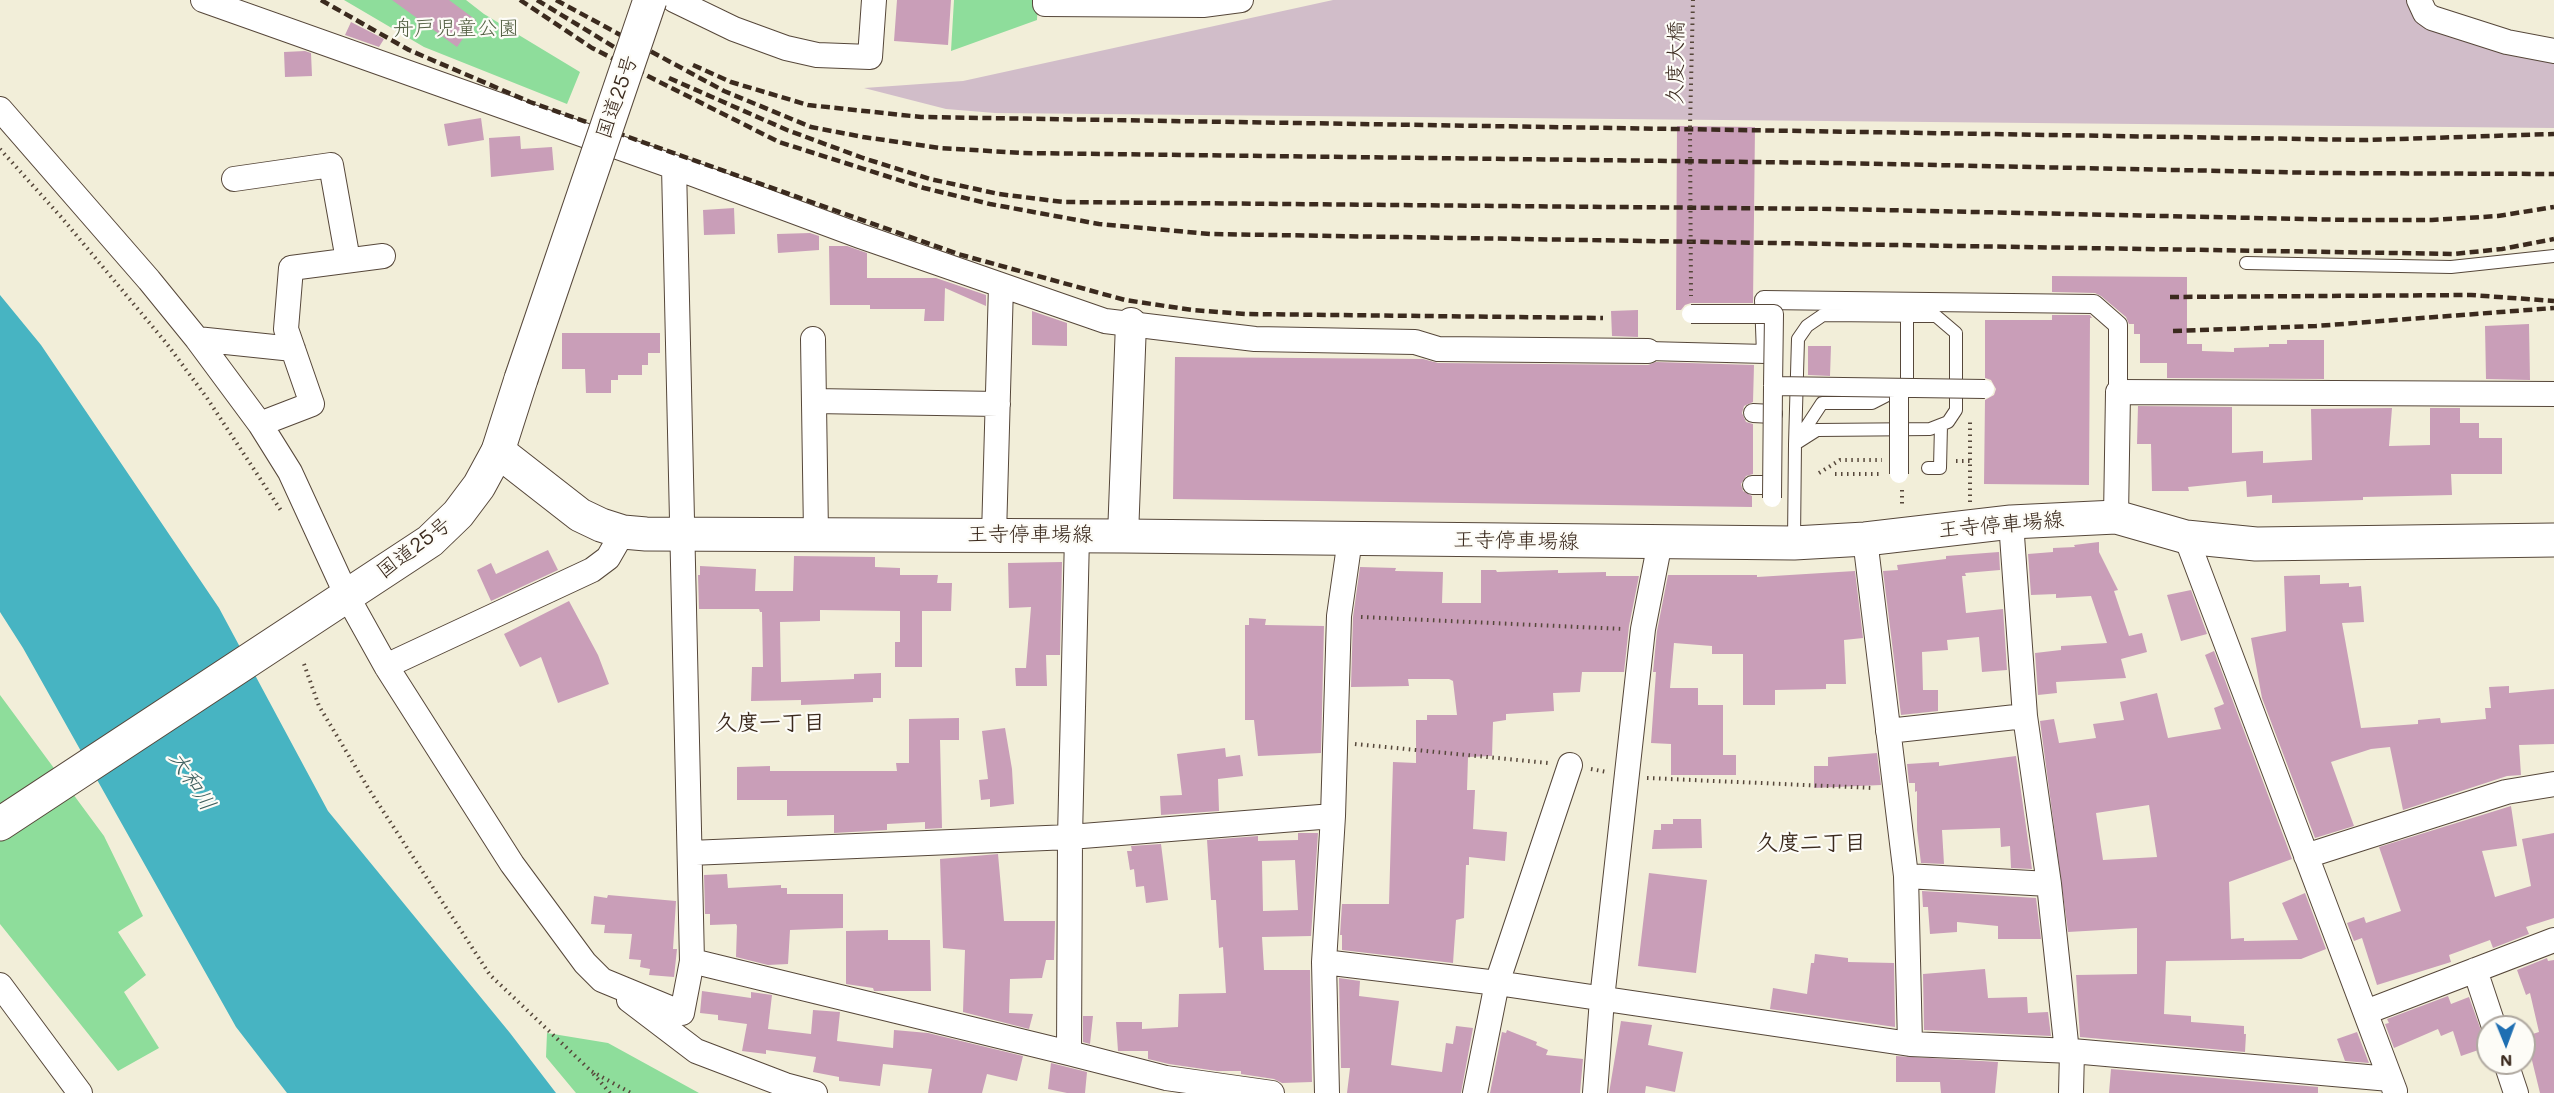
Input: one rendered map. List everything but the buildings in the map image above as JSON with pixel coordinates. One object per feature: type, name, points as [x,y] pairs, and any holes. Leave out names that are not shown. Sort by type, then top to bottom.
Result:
[{"type":"main road","name":"国道25号","points":[[0,824],[430,541],[465,505],[479,486],[498,451],[650,0]]},
{"type":"main road","name":"王寺停車場線","points":[[498,451],[580,514],[601,525],[623,532],[1794,543],[1865,539],[2011,522],[2116,517],[2186,537],[2256,544],[2554,540]]},
{"type":"street","points":[[203,0],[1094,318],[1227,338],[1415,342],[1438,349],[1766,354],[1764,300],[2094,304],[2118,325],[2116,517]]},
{"type":"street","points":[[685,2],[753,37],[800,52],[870,57],[874,0]]},
{"type":"street","points":[[1046,0],[1045,4],[1192,5],[1241,0]]},
{"type":"street","points":[[2420,0],[2425,13],[2432,18],[2507,42],[2554,51]]},
{"type":"street","points":[[0,110],[149,279],[260,424],[290,472],[339,601],[386,666],[512,864],[585,963],[602,980],[696,1051],[785,1085],[815,1093]]},
{"type":"street","points":[[234,179],[331,165],[348,260]]},
{"type":"street","points":[[602,980],[682,1012],[692,961],[674,167]]},
{"type":"street","points":[[260,424],[312,404],[286,328],[291,268],[383,256]]},
{"type":"street","points":[[994,536],[1001,285]]},
{"type":"street","points":[[1691,314],[1774,314],[1772,492],[1752,485]]},
{"type":"street","points":[[1124,536],[1131,323]]},
{"type":"street","points":[[197,339],[293,349]]},
{"type":"street","points":[[813,339],[816,534]]},
{"type":"street","points":[[1773,386],[1985,389]]},
{"type":"street","points":[[1899,388],[1899,474]]},
{"type":"street","points":[[2118,392],[2554,394]]},
{"type":"street","points":[[814,401],[998,404]]},
{"type":"street","points":[[1753,413],[1773,414]]},
{"type":"street","points":[[2011,522],[2025,716],[2070,1052],[2071,1093]]},
{"type":"street","points":[[386,666],[592,570],[608,558],[623,532]]},
{"type":"street","points":[[1069,1053],[1070,837],[1077,536]]},
{"type":"street","points":[[1324,962],[1497,983],[1910,1044],[2070,1052],[2393,1086],[2186,537]]},
{"type":"street","points":[[1327,1093],[1324,962],[1333,816],[1339,616],[1350,539]]},
{"type":"street","points":[[1865,539],[1906,876],[1910,1044]]},
{"type":"street","points":[[1595,1093],[1602,999],[1643,629],[1660,542]]},
{"type":"street","points":[[1888,731],[2025,716]]},
{"type":"street","points":[[1475,1093],[1497,983],[1570,765]]},
{"type":"street","points":[[2306,856],[2506,792],[2554,784]]},
{"type":"street","points":[[690,852],[1070,837],[1333,816]]},
{"type":"street","points":[[1906,876],[2049,884]]},
{"type":"street","points":[[2366,1012],[2554,940]]},
{"type":"street","points":[[692,961],[1166,1078],[1272,1093]]},
{"type":"street","points":[[2475,970],[2490,1015]]},
{"type":"street","points":[[0,985],[80,1093]]},
{"type":"street","points":[[2510,1075],[2516,1093]]},
{"type":"lane","points":[[2246,263],[2451,267],[2554,256]]},
{"type":"lane","points":[[1794,543],[1795,444],[1798,339],[1807,326],[1822,315],[1936,316],[1956,333],[1956,410],[1948,422],[1930,429],[1817,430],[1795,444]]},
{"type":"lane","points":[[1795,444],[1822,403],[1872,403],[1907,385],[1907,316]]},
{"type":"lane","points":[[1928,468],[1940,468],[1941,425]]},
{"type":"path","name":"久度大橋","points":[[1691,314],[1692,0]]},
{"type":"path","points":[[0,149],[167,344],[207,398],[286,519]]},
{"type":"path","points":[[1835,474],[1899,474]]},
{"type":"path","points":[[1339,616],[1643,629]]},
{"type":"path","points":[[303,664],[320,706],[370,791],[490,975],[591,1071],[610,1093]]},
{"type":"path","points":[[591,1071],[631,1093]]},
{"type":"shaded area","points":[[1333,0],[2410,0],[2554,59],[2554,128],[995,113],[946,109],[864,88],[963,81]]},
{"type":"green space","name":"舟戸児童公園","points":[[344,0],[466,0],[484,14],[580,72],[567,104],[424,47]]},
{"type":"green space","points":[[954,0],[1038,0],[1037,20],[951,51]]},
{"type":"green space","points":[[0,695],[104,836],[143,916],[118,932],[146,975],[124,992],[159,1048],[118,1071],[0,924]]},
{"type":"green space","points":[[547,1033],[608,1043],[699,1093],[576,1093],[546,1057]]},
{"type":"water","name":"大和川","points":[[0,295],[41,345],[219,608],[328,811],[510,1033],[556,1093],[287,1093],[236,1027],[23,648],[0,612]]},
{"type":"railway","points":[[321,0],[409,50],[530,102],[958,254],[1125,300],[1192,310],[1245,314],[1603,318]]},
{"type":"railway","points":[[520,0],[592,48],[779,142],[924,188],[990,204],[1099,224],[1210,234],[2453,254],[2502,249],[2554,239]]},
{"type":"railway","points":[[537,0],[642,64]]},
{"type":"railway","points":[[556,0],[724,91],[811,127],[940,148],[1022,153],[1837,163],[2322,173],[2554,174]]},
{"type":"railway","points":[[693,65],[731,82],[808,105],[921,117],[2366,140],[2554,134]]},
{"type":"railway","points":[[669,78],[787,130],[863,158],[930,179],[999,194],[1063,202],[1836,209],[2350,220],[2432,220],[2498,216],[2554,207]]},
{"type":"railway","points":[[2170,297],[2471,295],[2554,301]]},
{"type":"railway","points":[[2173,331],[2316,326],[2554,308]]},
{"type":"district","name":"久度一丁目","points":[[770,723]]},
{"type":"district","name":"久度二丁目","points":[[1811,843]]}]
